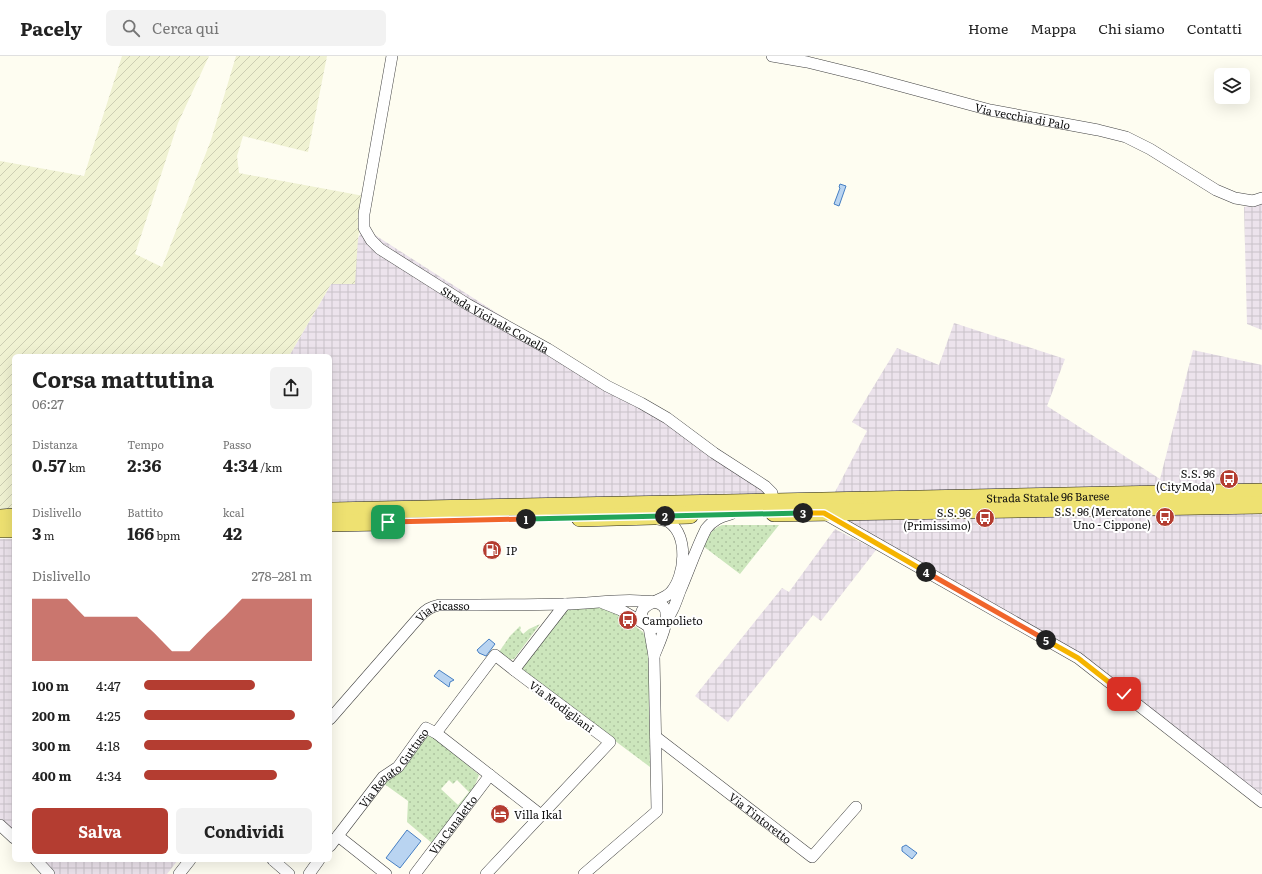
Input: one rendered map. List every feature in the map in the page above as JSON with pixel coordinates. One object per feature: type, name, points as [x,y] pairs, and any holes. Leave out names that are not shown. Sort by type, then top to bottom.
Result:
[{"type":"main road","name":"Strada Statale 96 Barese","points":[[332,511],[1262,492]]},
{"type":"main road","name":"Strada Statale 96 Barese","points":[[332,523],[731,514],[1262,505]]},
{"type":"main road","points":[[0,518],[12,517]]},
{"type":"main road","points":[[0,530],[12,529]]},
{"type":"street","name":"Strada Vicinale Conella","points":[[392,56],[364,214],[364,228],[371,240],[380,249],[467,304],[548,349],[607,386],[667,418],[714,453],[765,486],[772,493],[773,502]]},
{"type":"street","name":"Via vecchia di Palo","points":[[772,56],[807,62],[864,76],[990,110],[1098,130],[1126,137],[1150,149],[1216,190],[1235,198],[1253,201],[1262,198]]},
{"type":"street","points":[[824,513],[1078,658],[1262,802]]},
{"type":"street","points":[[603,602],[621,610],[647,625],[657,628],[664,623],[672,610],[706,529],[711,522],[717,518],[731,514]]},
{"type":"street","points":[[584,874],[657,811],[654,656],[647,625],[643,621],[642,612],[646,605],[663,600],[671,594],[676,586],[682,567],[683,556],[682,545],[676,530],[669,522],[649,516]]},
{"type":"street","name":"Via Picasso","points":[[332,717],[420,616],[432,606],[565,604],[613,600],[654,602]]},
{"type":"street","points":[[654,602],[665,608],[666,612],[664,631],[654,656]]},
{"type":"street","points":[[514,670],[565,604]]},
{"type":"street","name":"Via Renato Guttuso","points":[[332,844],[383,777],[398,767],[426,728],[436,733],[495,655],[514,670]]},
{"type":"street","name":"Via Modigliani","points":[[514,670],[610,742],[541,815]]},
{"type":"street","points":[[436,733],[541,815],[486,874]]},
{"type":"street","name":"Via Tintoretto","points":[[656,737],[812,857],[856,807]]},
{"type":"street","name":"Via Canaletto","points":[[415,874],[490,775]]},
{"type":"street","points":[[0,825],[12,836]]},
{"type":"street","points":[[338,836],[386,874]]},
{"type":"street","points":[[38,862],[49,874]]},
{"type":"street","points":[[179,874],[188,862]]},
{"type":"street","points":[[275,862],[289,874]]},
{"type":"street","points":[[309,874],[318,862]]},
{"type":"shaded area","points":[[1262,201],[1262,330],[1247,324],[1244,207]]},
{"type":"shaded area","points":[[364,228],[783,496],[332,503],[332,354],[290,354]]},
{"type":"shaded area","points":[[954,323],[1065,359],[1047,406],[1160,479],[1193,350],[1262,365],[1262,802],[1078,658],[824,513],[867,431],[852,422],[897,348],[939,365]]},
{"type":"shaded area","points":[[835,529],[876,550],[821,621],[813,615],[728,722],[695,696],[782,588],[789,592]]},
{"type":"shaded area","points":[[0,539],[12,539],[12,834],[0,823]]},
{"type":"shaded area","points":[[42,862],[176,862],[167,874],[54,874]]},
{"type":"green space","points":[[122,56],[209,56],[178,123],[135,254],[162,267],[211,140],[236,56],[327,56],[308,152],[243,136],[237,156],[239,173],[364,196],[358,239],[355,284],[331,284],[290,354],[12,354],[12,512],[0,512],[0,161],[84,176]]},
{"type":"green space","points":[[722,525],[779,525],[740,574],[703,546],[712,531]]},
{"type":"green space","points":[[565,607],[601,607],[612,609],[643,632],[649,643],[650,767],[519,669]]},
{"type":"green space","points":[[540,624],[514,659],[508,660],[499,652],[510,636],[520,626],[520,630],[523,634],[529,629]]},
{"type":"green space","points":[[425,737],[435,737],[479,775],[473,790],[433,844],[407,822],[408,801],[383,783]],"holes":[[[449,780],[453,784],[457,780],[469,792],[458,805],[441,789]]]},
{"type":"water","points":[[840,184],[846,186],[839,206],[834,204]]},
{"type":"water","points":[[489,639],[495,644],[486,656],[479,653],[477,650]]},
{"type":"water","points":[[439,670],[454,680],[450,682],[449,687],[434,676]]},
{"type":"water","points":[[407,830],[421,841],[400,868],[386,858]]},
{"type":"water","points":[[906,845],[917,853],[912,859],[902,851],[902,847]]},
{"type":"place","name":"S.S. 96 (CityModa)","points":[[1229,479]]},
{"type":"place","name":"S.S. 96 (Mercatone Uno - Cippone)","points":[[1165,517]]},
{"type":"place","name":"S.S. 96 (Primissimo)","points":[[985,518]]},
{"type":"place","name":"IP","points":[[492,550]]},
{"type":"place","name":"Campolieto","points":[[628,620]]},
{"type":"place","name":"Villa Ikal","points":[[500,814]]},
{"type":"route","points":[[388,522],[824,513],[1078,658],[1124,694]]}]
